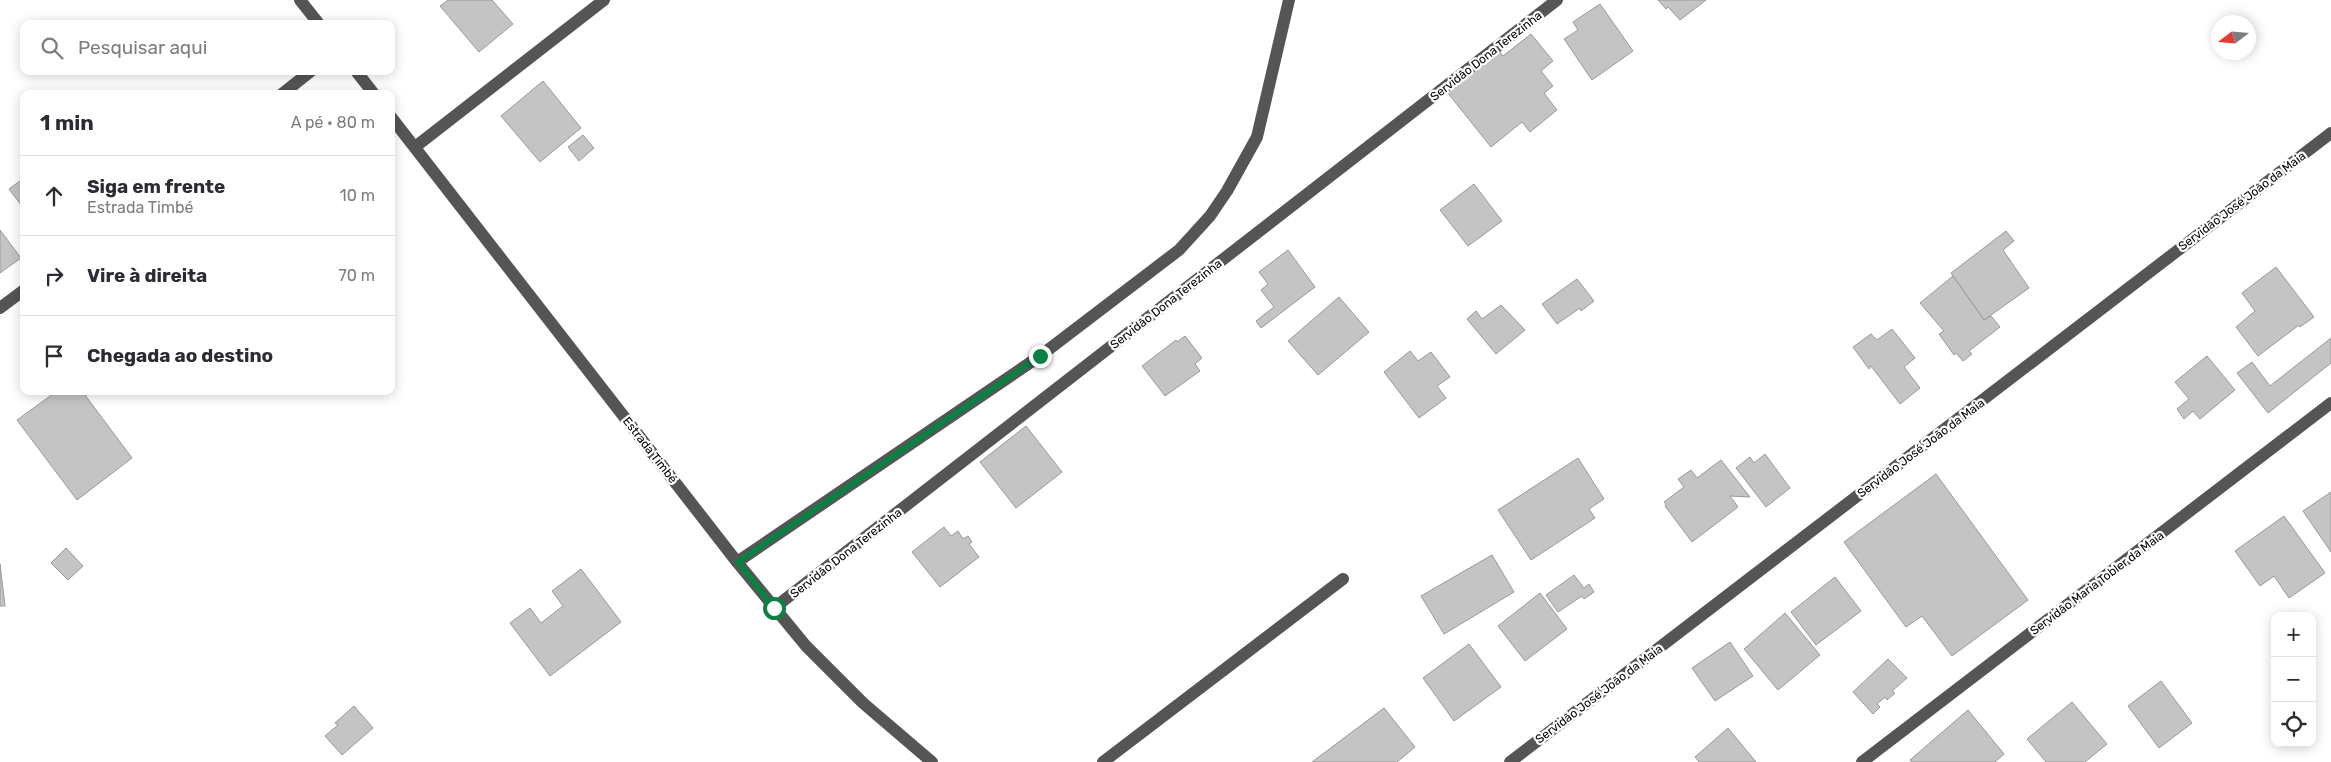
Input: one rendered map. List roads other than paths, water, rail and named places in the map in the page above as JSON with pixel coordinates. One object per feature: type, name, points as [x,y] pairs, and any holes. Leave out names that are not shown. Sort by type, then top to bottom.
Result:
[{"type":"street","points":[[300,0],[316,20]]},
{"type":"street","points":[[415,147],[604,0]]},
{"type":"street","points":[[738,562],[1040,356],[1179,250],[1210,216],[1257,137],[1289,0]]},
{"type":"street","name":"Servidão Dona Terezinha","points":[[774,608],[1557,0]]},
{"type":"street","points":[[287,90],[306,75]]},
{"type":"street","points":[[359,75],[371,90]]},
{"type":"street","name":"Estrada Timbé","points":[[395,122],[774,608],[806,646],[863,703],[932,762]]},
{"type":"street","name":"Servidão José João da Maia","points":[[1510,762],[2331,133]]},
{"type":"street","points":[[0,308],[20,293]]},
{"type":"street","name":"Servidão Maria Tobler da Maia","points":[[1862,762],[2331,403]]},
{"type":"street","points":[[1103,762],[1343,579]]}]
